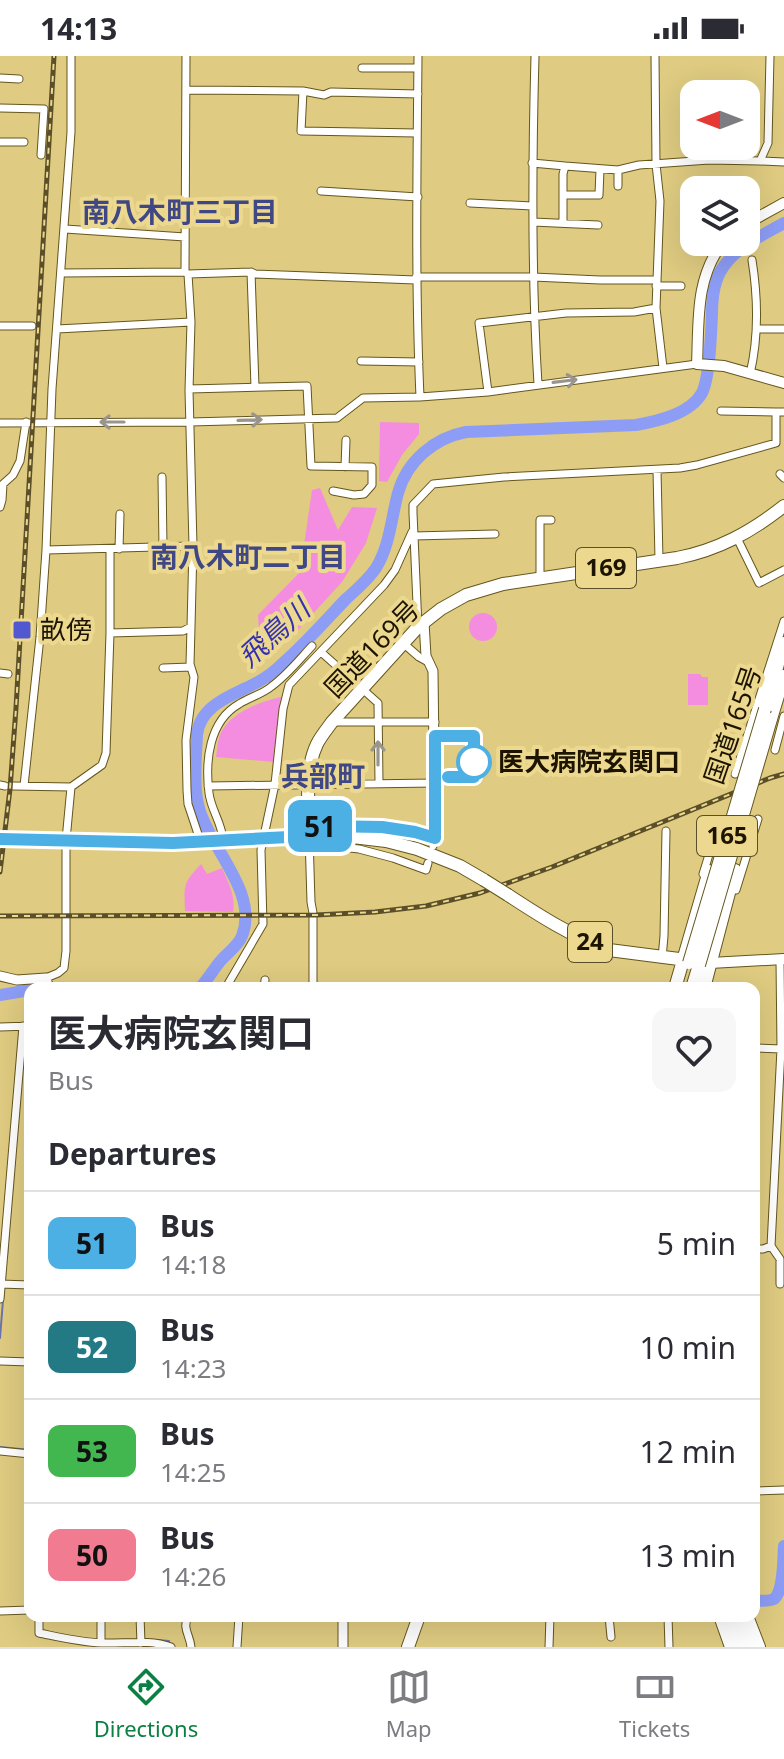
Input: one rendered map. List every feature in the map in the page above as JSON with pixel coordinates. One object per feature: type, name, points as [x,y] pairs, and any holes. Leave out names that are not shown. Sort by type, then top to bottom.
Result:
[{"type":"highway","name":"国道169号","points":[[309,836],[309,784],[316,746],[332,722],[403,643],[441,609],[466,595],[490,587],[700,553],[750,531],[784,506]]},
{"type":"highway","name":"国道165号","points":[[695,963],[735,870],[762,775],[784,643]]},
{"type":"highway","name":"国道165号","points":[[695,963],[690,935],[748,742],[773,713],[784,676]]},
{"type":"highway","name":"165","points":[[695,963],[773,713]]},
{"type":"highway","name":"24","points":[[0,839],[133,843],[344,836],[386,841],[460,866],[544,918],[594,944],[622,952],[695,963]]},
{"type":"highway","points":[[680,982],[695,963]]},
{"type":"highway","points":[[685,982],[695,963]]},
{"type":"highway","points":[[693,982],[695,963]]},
{"type":"highway","points":[[695,963],[702,982]]},
{"type":"highway","points":[[408,1647],[417,1622]]},
{"type":"highway","points":[[722,1622],[731,1647]]},
{"type":"highway","points":[[731,1622],[740,1647]]},
{"type":"highway","points":[[740,1622],[749,1647]]},
{"type":"highway","points":[[749,1622],[759,1647]]},
{"type":"main road","points":[[760,216],[784,203]]},
{"type":"main road","points":[[713,256],[701,285],[698,364],[724,366],[784,383]]},
{"type":"main road","points":[[695,963],[782,960]]},
{"type":"street","points":[[24,786],[46,550],[51,422],[71,132],[71,56]]},
{"type":"street","points":[[186,56],[185,237],[191,322],[191,667],[194,677],[186,740],[187,790],[188,804],[202,842]]},
{"type":"street","points":[[418,56],[416,279],[420,397]]},
{"type":"street","points":[[535,56],[532,206],[538,384]]},
{"type":"street","points":[[655,56],[656,164],[660,201],[656,308],[663,368]]},
{"type":"street","points":[[760,161],[768,143],[770,56]]},
{"type":"street","points":[[362,68],[418,68]]},
{"type":"street","points":[[0,78],[19,79]]},
{"type":"street","points":[[186,90],[303,91],[324,95],[331,92],[418,94]]},
{"type":"street","points":[[303,91],[301,131],[417,133]]},
{"type":"street","points":[[0,108],[44,109],[41,155]]},
{"type":"street","points":[[0,142],[24,142]]},
{"type":"street","points":[[532,163],[618,170],[709,160],[784,162]]},
{"type":"street","points":[[563,223],[565,166]]},
{"type":"street","points":[[563,195],[599,195],[600,169]]},
{"type":"street","points":[[618,170],[618,186]]},
{"type":"street","points":[[321,191],[418,197]]},
{"type":"street","points":[[470,203],[532,206]]},
{"type":"street","points":[[533,222],[598,225]]},
{"type":"street","points":[[65,229],[185,237]]},
{"type":"street","points":[[750,374],[756,352],[757,329],[752,260]]},
{"type":"street","points":[[61,273],[251,272],[416,279],[533,277],[681,286]]},
{"type":"street","points":[[251,272],[255,387]]},
{"type":"street","points":[[488,392],[479,323],[566,313],[634,312],[656,308]]},
{"type":"street","points":[[57,329],[191,322]]},
{"type":"street","points":[[0,326],[32,326]]},
{"type":"street","points":[[757,329],[784,329]]},
{"type":"street","points":[[361,361],[419,362]]},
{"type":"street","points":[[0,423],[337,418],[363,398],[488,392],[698,364]]},
{"type":"street","points":[[189,389],[307,386],[311,466],[372,467],[372,485],[364,494],[333,491]]},
{"type":"street","points":[[309,836],[321,826],[364,825],[415,832],[434,842],[433,671],[426,656],[421,624],[413,534],[413,505],[430,486],[439,482],[657,470],[697,465],[776,443],[780,412],[721,411]]},
{"type":"street","points":[[0,507],[3,484],[13,475],[20,461],[26,422]]},
{"type":"street","points":[[345,467],[346,440]]},
{"type":"street","points":[[657,470],[659,560]]},
{"type":"street","points":[[162,477],[163,547]]},
{"type":"street","points":[[119,549],[120,514]]},
{"type":"street","points":[[540,578],[540,520],[551,520]]},
{"type":"street","points":[[413,534],[495,534]]},
{"type":"street","points":[[229,982],[263,924],[261,850],[275,784],[281,719],[289,685],[384,585],[413,534]]},
{"type":"street","points":[[737,538],[759,583],[784,570]]},
{"type":"street","points":[[46,550],[193,546]]},
{"type":"street","points":[[6,786],[71,787],[102,765],[106,753],[110,549]]},
{"type":"street","points":[[735,774],[784,621]]},
{"type":"street","points":[[110,633],[183,631],[191,627]]},
{"type":"street","points":[[403,643],[430,663]]},
{"type":"street","points":[[222,840],[223,831],[210,801],[208,786],[212,738],[224,716],[238,704],[270,688],[312,646]]},
{"type":"street","points":[[321,652],[378,703],[379,783]]},
{"type":"street","points":[[282,677],[288,678],[308,658],[313,660]]},
{"type":"street","points":[[163,668],[191,667]]},
{"type":"street","points":[[773,713],[775,750]]},
{"type":"street","points":[[332,722],[435,722]]},
{"type":"street","points":[[208,786],[435,783]]},
{"type":"street","points":[[50,982],[64,968],[66,951],[66,840],[71,787]]},
{"type":"street","points":[[695,963],[719,944],[758,819]]},
{"type":"street","points":[[662,958],[666,831]]},
{"type":"street","points":[[690,935],[691,913],[716,832]]},
{"type":"street","points":[[309,836],[323,845],[359,849],[426,870],[428,863]]},
{"type":"street","points":[[309,836],[313,982]]},
{"type":"street","points":[[780,1284],[780,1259],[771,1246],[781,1049],[782,960]]},
{"type":"street","points":[[0,976],[38,982]]},
{"type":"street","points":[[0,1027],[24,1026]]},
{"type":"street","points":[[0,1299],[24,1046]]},
{"type":"street","points":[[760,1048],[781,1049]]},
{"type":"street","points":[[760,1249],[771,1246]]},
{"type":"street","points":[[0,1284],[24,1285]]},
{"type":"street","points":[[0,1361],[24,1362]]},
{"type":"street","points":[[0,1451],[24,1453]]},
{"type":"street","points":[[760,1491],[784,1490]]},
{"type":"street","points":[[0,1611],[24,1610]]},
{"type":"street","points":[[39,1622],[39,1633],[90,1644],[141,1643],[171,1647]]},
{"type":"street","points":[[101,1622],[101,1643]]},
{"type":"street","points":[[140,1622],[141,1643]]},
{"type":"street","points":[[186,1622],[186,1634],[191,1646]]},
{"type":"street","points":[[237,1647],[239,1622]]},
{"type":"street","points":[[343,1622],[343,1647]]},
{"type":"street","points":[[549,1647],[550,1622]]},
{"type":"street","points":[[610,1622],[611,1637]]},
{"type":"street","points":[[668,1622],[669,1647]]},
{"type":"shaded area","points":[[380,422],[419,423],[419,434],[402,455],[387,482],[379,481]]},
{"type":"shaded area","points":[[320,488],[338,530],[352,507],[377,508],[366,543],[342,582],[287,642],[259,630],[258,615],[300,572],[312,490]]},
{"type":"shaded area","points":[[483,613],[493,617],[497,627],[493,637],[483,641],[473,637],[469,627],[473,617]]},
{"type":"shaded area","points":[[688,674],[708,677],[708,705],[688,705]]},
{"type":"shaded area","points":[[281,697],[275,762],[216,757],[219,738],[229,722],[254,706]]},
{"type":"shaded area","points":[[201,864],[207,874],[222,868],[232,895],[233,912],[185,911],[186,885]]},
{"type":"waterway","name":"飛鳥川","points":[[204,982],[240,940],[245,920],[239,887],[205,823],[197,800],[197,735],[204,715],[220,702],[277,669],[369,577],[384,550],[402,481],[415,461],[433,446],[466,432],[636,425],[663,419],[690,406],[702,393],[707,377],[713,295],[721,271],[744,247],[784,223]]},
{"type":"waterway","name":"飛鳥川","points":[[0,995],[24,991]]},
{"type":"waterway","points":[[7,1257],[9,1228]]},
{"type":"waterway","points":[[0,1338],[3,1300]]},
{"type":"waterway","points":[[0,1447],[24,1449]]},
{"type":"waterway","points":[[760,1601],[774,1599],[780,1589],[784,1546]]},
{"type":"waterway","points":[[157,1640],[169,1643]]},
{"type":"tunnel","points":[[716,832],[750,841]]},
{"type":"railway","points":[[0,872],[16,708],[54,56]]},
{"type":"railway","points":[[0,916],[316,915],[426,906],[480,893],[552,867],[784,774]]},
{"type":"bus line","name":"51","points":[[0,839],[173,843],[309,836],[321,826],[364,825],[435,838],[435,736],[474,736],[474,777],[448,777]]},
{"type":"place","name":"畝傍","points":[[22,630]]},
{"type":"place","name":"医大病院玄関口","points":[[474,762]]},
{"type":"district","name":"南八木町三丁目","points":[[180,212]]},
{"type":"district","name":"南八木町二丁目","points":[[248,557]]},
{"type":"district","name":"兵部町","points":[[323,776]]}]
